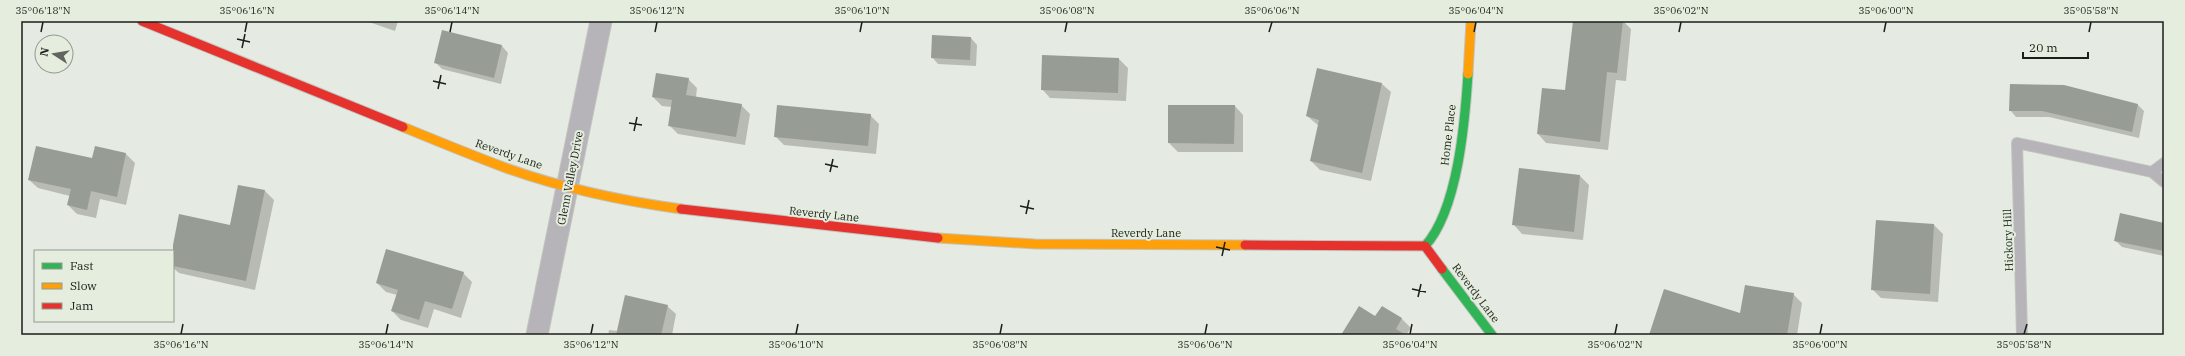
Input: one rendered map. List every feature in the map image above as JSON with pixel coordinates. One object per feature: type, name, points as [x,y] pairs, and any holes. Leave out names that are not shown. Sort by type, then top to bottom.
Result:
[{"type":"street","name":"Reverdy Lane","points":[[142,21],[326,97],[507,168],[568,186],[617,198],[689,210],[944,239],[1035,244],[1426,246],[1492,335]]},
{"type":"street","name":"Glenn Valley Drive","points":[[537,335],[601,21]]},
{"type":"street","name":"Home Place","points":[[1426,246],[1431,240],[1450,200],[1455,180],[1462,121],[1470,21]]},
{"type":"lane","name":"Hickory Hill","points":[[2022,335],[2017,143],[2152,172]]},
{"type":"lane","points":[[2164,163],[2152,172],[2164,182]]},
{"type":"building","points":[[1573,21],[1623,21],[1617,73],[1607,72],[1600,142],[1537,134],[1542,88],[1565,90]]},
{"type":"building","points":[[442,30],[502,45],[494,78],[434,63]]},
{"type":"building","points":[[932,35],[971,37],[970,60],[931,58]]},
{"type":"building","points":[[1042,55],[1119,58],[1118,93],[1041,90]]},
{"type":"building","points":[[1317,68],[1382,83],[1362,173],[1310,161],[1319,120],[1306,116]]},
{"type":"building","points":[[656,73],[689,78],[686,95],[742,104],[736,137],[668,126],[672,100],[652,97]]},
{"type":"building","points":[[2010,84],[2064,85],[2138,104],[2132,132],[2042,111],[2009,111]]},
{"type":"building","points":[[777,105],[871,114],[868,146],[774,137]]},
{"type":"building","points":[[1168,105],[1235,105],[1234,144],[1168,143]]},
{"type":"building","points":[[36,146],[92,158],[95,146],[126,153],[117,197],[91,191],[87,210],[67,205],[71,189],[28,180]]},
{"type":"building","points":[[1519,168],[1580,175],[1574,232],[1512,225]]},
{"type":"building","points":[[238,185],[265,190],[246,281],[174,266],[173,245],[179,214],[230,225]]},
{"type":"building","points":[[2120,213],[2164,223],[2164,251],[2114,241]]},
{"type":"building","points":[[1876,220],[1934,224],[1930,294],[1871,290]]},
{"type":"building","points":[[386,249],[464,272],[452,309],[425,301],[419,320],[391,311],[398,290],[376,283]]},
{"type":"building","points":[[1745,285],[1794,293],[1787,335],[1649,335],[1664,289],[1740,313]]},
{"type":"building","points":[[625,295],[668,305],[661,335],[616,335]]},
{"type":"building","points":[[1359,306],[1375,316],[1382,306],[1402,318],[1396,329],[1406,335],[1341,335]]},
{"type":"traffic: fast","points":[[1425,246],[1436,230],[1445,211],[1452,188],[1462,140],[1468,74]]},
{"type":"traffic: fast","points":[[1442,269],[1492,335]]},
{"type":"traffic: slow","points":[[1468,74],[1471,21]]},
{"type":"traffic: slow","points":[[403,127],[506,168],[549,182],[615,198],[681,209]]},
{"type":"traffic: slow","points":[[938,238],[1035,244],[1245,245]]},
{"type":"traffic: jam","points":[[142,21],[403,127]]},
{"type":"traffic: jam","points":[[681,209],[938,238]]},
{"type":"traffic: jam","points":[[1245,245],[1425,246],[1442,269]]}]
